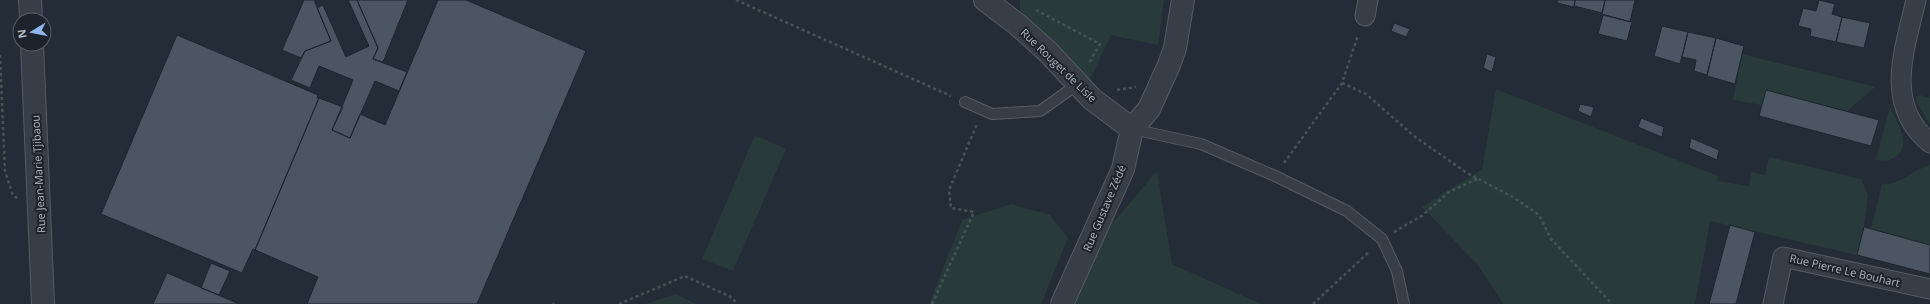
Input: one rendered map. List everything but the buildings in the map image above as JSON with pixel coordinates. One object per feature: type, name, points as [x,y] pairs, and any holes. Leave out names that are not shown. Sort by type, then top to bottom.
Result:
[{"type":"street","points":[[30,0],[31,12]]},
{"type":"street","name":"Rue Rouget de Lisle","points":[[986,0],[1043,48],[1082,89],[1132,129]]},
{"type":"street","name":"Rue Gustave Zédé","points":[[1062,304],[1122,169],[1132,129],[1149,109],[1169,65],[1175,48],[1183,0]]},
{"type":"street","points":[[1916,0],[1901,66],[1900,92],[1910,118],[1921,135],[1930,143]]},
{"type":"street","name":"Rue Jean-Marie Tjibaou","points":[[32,52],[43,304]]},
{"type":"street","name":"Rue Pierre Le Bouhart","points":[[1772,304],[1783,257],[1930,289]]},
{"type":"lane","points":[[965,102],[992,114],[1040,111],[1082,89]]},
{"type":"lane","points":[[1132,129],[1201,144],[1275,176],[1347,211],[1382,240],[1398,271],[1404,304]]},
{"type":"path","points":[[736,0],[965,102]]},
{"type":"path","points":[[1030,7],[1100,44],[1082,89],[1140,86]]},
{"type":"path","points":[[1275,176],[1342,83],[1366,8]]},
{"type":"path","points":[[0,55],[5,171],[13,196],[39,206]]},
{"type":"path","points":[[1342,83],[1366,94],[1414,136],[1478,178],[1514,197],[1539,215],[1551,239],[1612,304]]},
{"type":"path","points":[[932,304],[974,212],[951,208],[949,190],[983,111]]},
{"type":"path","points":[[1313,304],[1382,240],[1423,215],[1449,192],[1478,178]]},
{"type":"path","points":[[619,304],[685,276],[733,298],[736,304]]},
{"type":"shaded area","points":[[1020,0],[1164,0],[1158,45],[1111,35],[1092,76],[1088,79],[1020,10]]},
{"type":"shaded area","points":[[1742,54],[1875,87],[1847,111],[1766,90],[1762,105],[1733,100]]},
{"type":"shaded area","points":[[1496,89],[1718,176],[1717,181],[1749,186],[1751,172],[1765,175],[1769,157],[1861,179],[1868,195],[1864,227],[1857,255],[1710,221],[1695,304],[1503,304],[1477,264],[1422,207],[1482,169]]},
{"type":"shaded area","points":[[1920,95],[1930,98],[1930,125],[1917,103],[1916,97]]},
{"type":"shaded area","points":[[1890,107],[1899,125],[1903,138],[1903,145],[1897,156],[1884,161],[1876,159]]},
{"type":"shaded area","points":[[755,135],[786,149],[733,271],[702,259]]},
{"type":"shaded area","points":[[1930,165],[1930,245],[1871,229],[1882,184],[1894,183]]},
{"type":"shaded area","points":[[1157,171],[1172,264],[1261,304],[1075,304],[1104,233]]},
{"type":"shaded area","points":[[1011,204],[1050,215],[1068,238],[1041,304],[929,304],[962,220]]},
{"type":"shaded area","points":[[676,294],[696,304],[645,304]]}]
